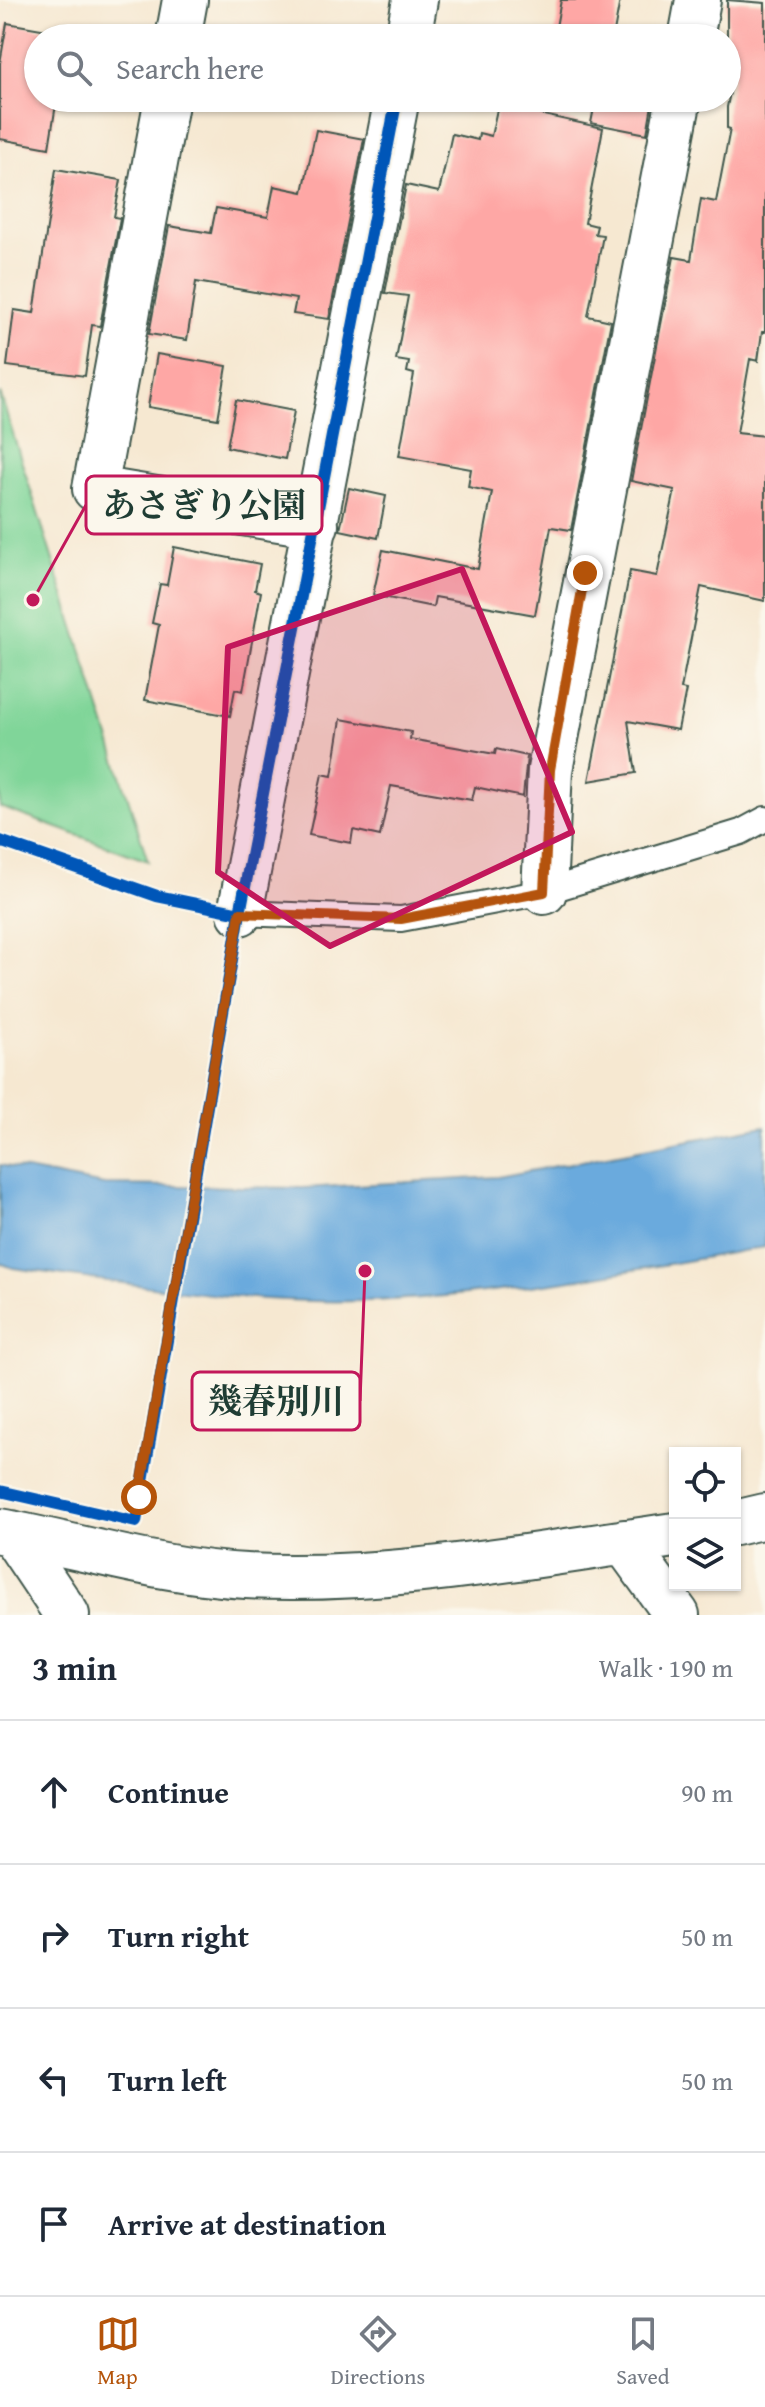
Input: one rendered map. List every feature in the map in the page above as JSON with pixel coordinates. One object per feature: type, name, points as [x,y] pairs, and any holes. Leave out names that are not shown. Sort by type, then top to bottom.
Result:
[{"type":"street","points":[[181,24],[185,0]]},
{"type":"street","points":[[411,24],[415,0]]},
{"type":"street","points":[[694,24],[698,0]]},
{"type":"street","points":[[164,112],[95,489],[316,525]]},
{"type":"street","points":[[240,913],[394,112]]},
{"type":"street","points":[[544,892],[550,770],[676,112]]},
{"type":"street","points":[[741,1522],[765,1516]]},
{"type":"street","points":[[6,1532],[243,1576],[354,1576],[442,1571],[669,1536]]},
{"type":"street","points":[[6,1532],[67,1615]]},
{"type":"street","points":[[624,1542],[677,1615]]},
{"type":"lane","points":[[240,913],[401,919],[544,892],[753,830],[765,819]]},
{"type":"highlighted area","points":[[462,569],[572,832],[330,946],[218,872],[228,647]]},
{"type":"green space","points":[[0,393],[148,861],[0,807]]},
{"type":"water","points":[[765,1126],[765,1247],[514,1288],[363,1301],[232,1296],[13,1268],[0,1263],[0,1165],[104,1185],[303,1188],[498,1177]]},
{"type":"building","points":[[561,0],[620,0],[616,24],[557,24]]},
{"type":"building","points":[[727,0],[765,3],[765,332],[762,332],[758,361],[750,359],[737,433],[765,436],[765,601],[701,587],[681,689],[686,690],[678,730],[628,721],[636,773],[589,781],[630,571],[657,576],[675,490],[631,481],[674,257],[691,260],[701,199],[716,202],[730,129],[727,128],[727,112],[741,112],[741,24],[727,24]]},
{"type":"building","points":[[7,23],[24,26],[24,112],[55,112],[49,148],[0,139],[0,63]]},
{"type":"building","points":[[496,112],[530,112],[603,128],[585,223],[597,226],[595,234],[603,235],[588,316],[611,321],[571,530],[551,527],[535,615],[435,597],[433,607],[373,595],[383,550],[478,569],[492,492],[468,487],[471,469],[399,456],[414,374],[407,372],[409,362],[396,360],[408,296],[385,293],[406,185],[439,192],[452,134],[478,140],[479,133],[491,136]]},
{"type":"building","points":[[593,112],[651,112],[647,134],[591,123]]},
{"type":"building","points":[[316,130],[364,139],[329,319],[293,314],[296,299],[196,282],[187,340],[149,334],[169,226],[211,233],[216,208],[268,217],[274,186],[303,192]]},
{"type":"building","points":[[56,169],[121,180],[114,217],[120,218],[100,326],[92,325],[85,376],[7,366],[14,310],[34,313]]},
{"type":"building","points":[[157,354],[227,366],[218,419],[148,407]]},
{"type":"building","points":[[236,400],[294,411],[285,459],[227,447]]},
{"type":"building","points":[[349,488],[386,496],[378,538],[340,530]]},
{"type":"building","points":[[174,547],[260,564],[255,590],[261,592],[243,691],[235,689],[230,716],[145,700],[159,625],[152,623],[160,584],[167,585]]},
{"type":"building","points":[[341,719],[411,732],[410,739],[495,754],[496,749],[527,756],[523,797],[475,787],[472,800],[391,786],[380,836],[353,830],[351,843],[309,835],[322,774],[332,776]]},
{"type":"cycle path","points":[[0,1491],[136,1522],[240,913],[394,112]]},
{"type":"cycle path","points":[[0,841],[157,896],[240,913]]},
{"type":"place","name":"あさぎり公園","points":[[33,600]]},
{"type":"place","name":"幾春別川","points":[[365,1271]]},
{"type":"route","points":[[139,1497],[240,913],[401,919],[544,892],[550,770],[585,573]]}]
